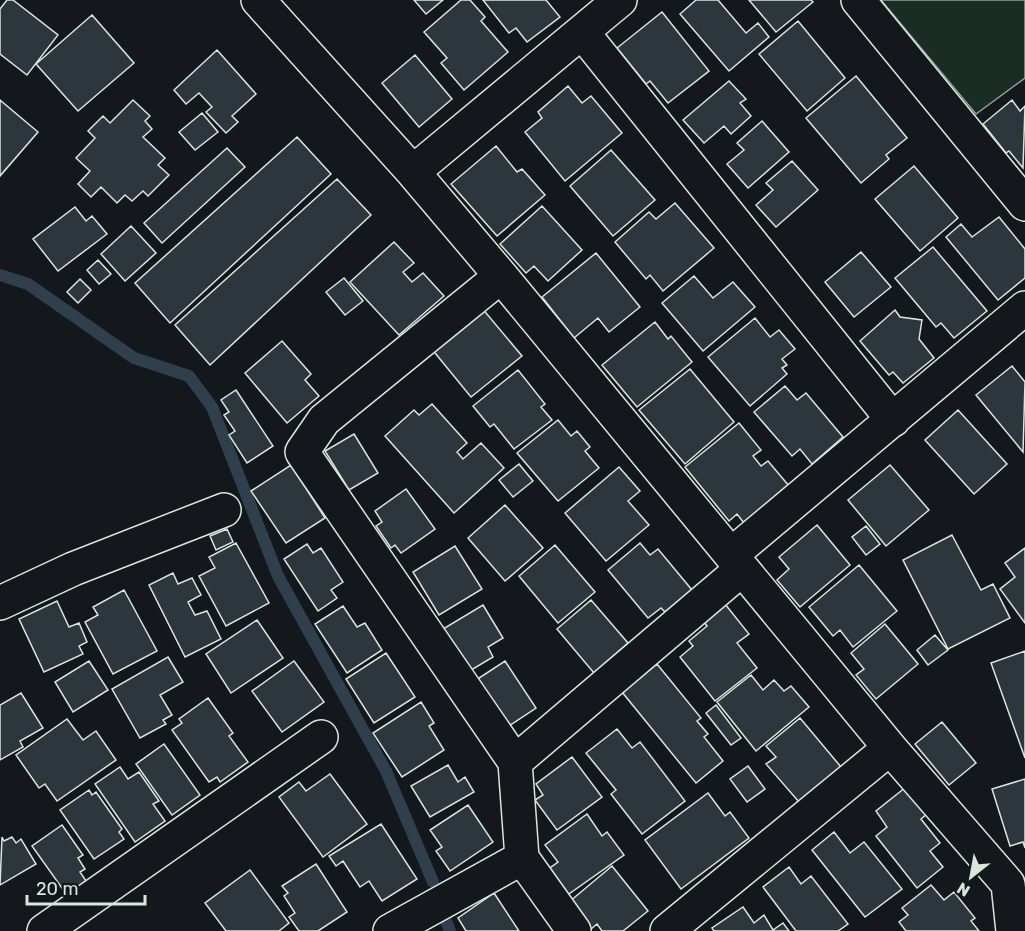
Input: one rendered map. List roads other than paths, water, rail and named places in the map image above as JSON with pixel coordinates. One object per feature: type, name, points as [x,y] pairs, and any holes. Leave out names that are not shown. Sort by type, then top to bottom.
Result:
[{"type":"street","points":[[258,0],[413,172],[890,748],[1008,884],[1013,931]]},
{"type":"street","points":[[413,172],[620,0]]},
{"type":"street","points":[[858,0],[1025,204]]},
{"type":"street","points":[[582,32],[893,420]]},
{"type":"street","points":[[501,276],[324,420],[302,452],[515,762],[522,858],[574,931]]},
{"type":"street","points":[[515,762],[893,420],[1025,308]]},
{"type":"street","points":[[0,603],[73,569],[224,510]]},
{"type":"street","points":[[44,931],[321,738]]},
{"type":"street","points":[[682,927],[890,748]]},
{"type":"street","points":[[390,931],[522,858]]},
{"type":"waterway","points":[[0,275],[28,284],[134,358],[189,376],[212,407],[278,576],[386,771],[433,882]]},
{"type":"waterway","points":[[445,918],[450,931]]}]
